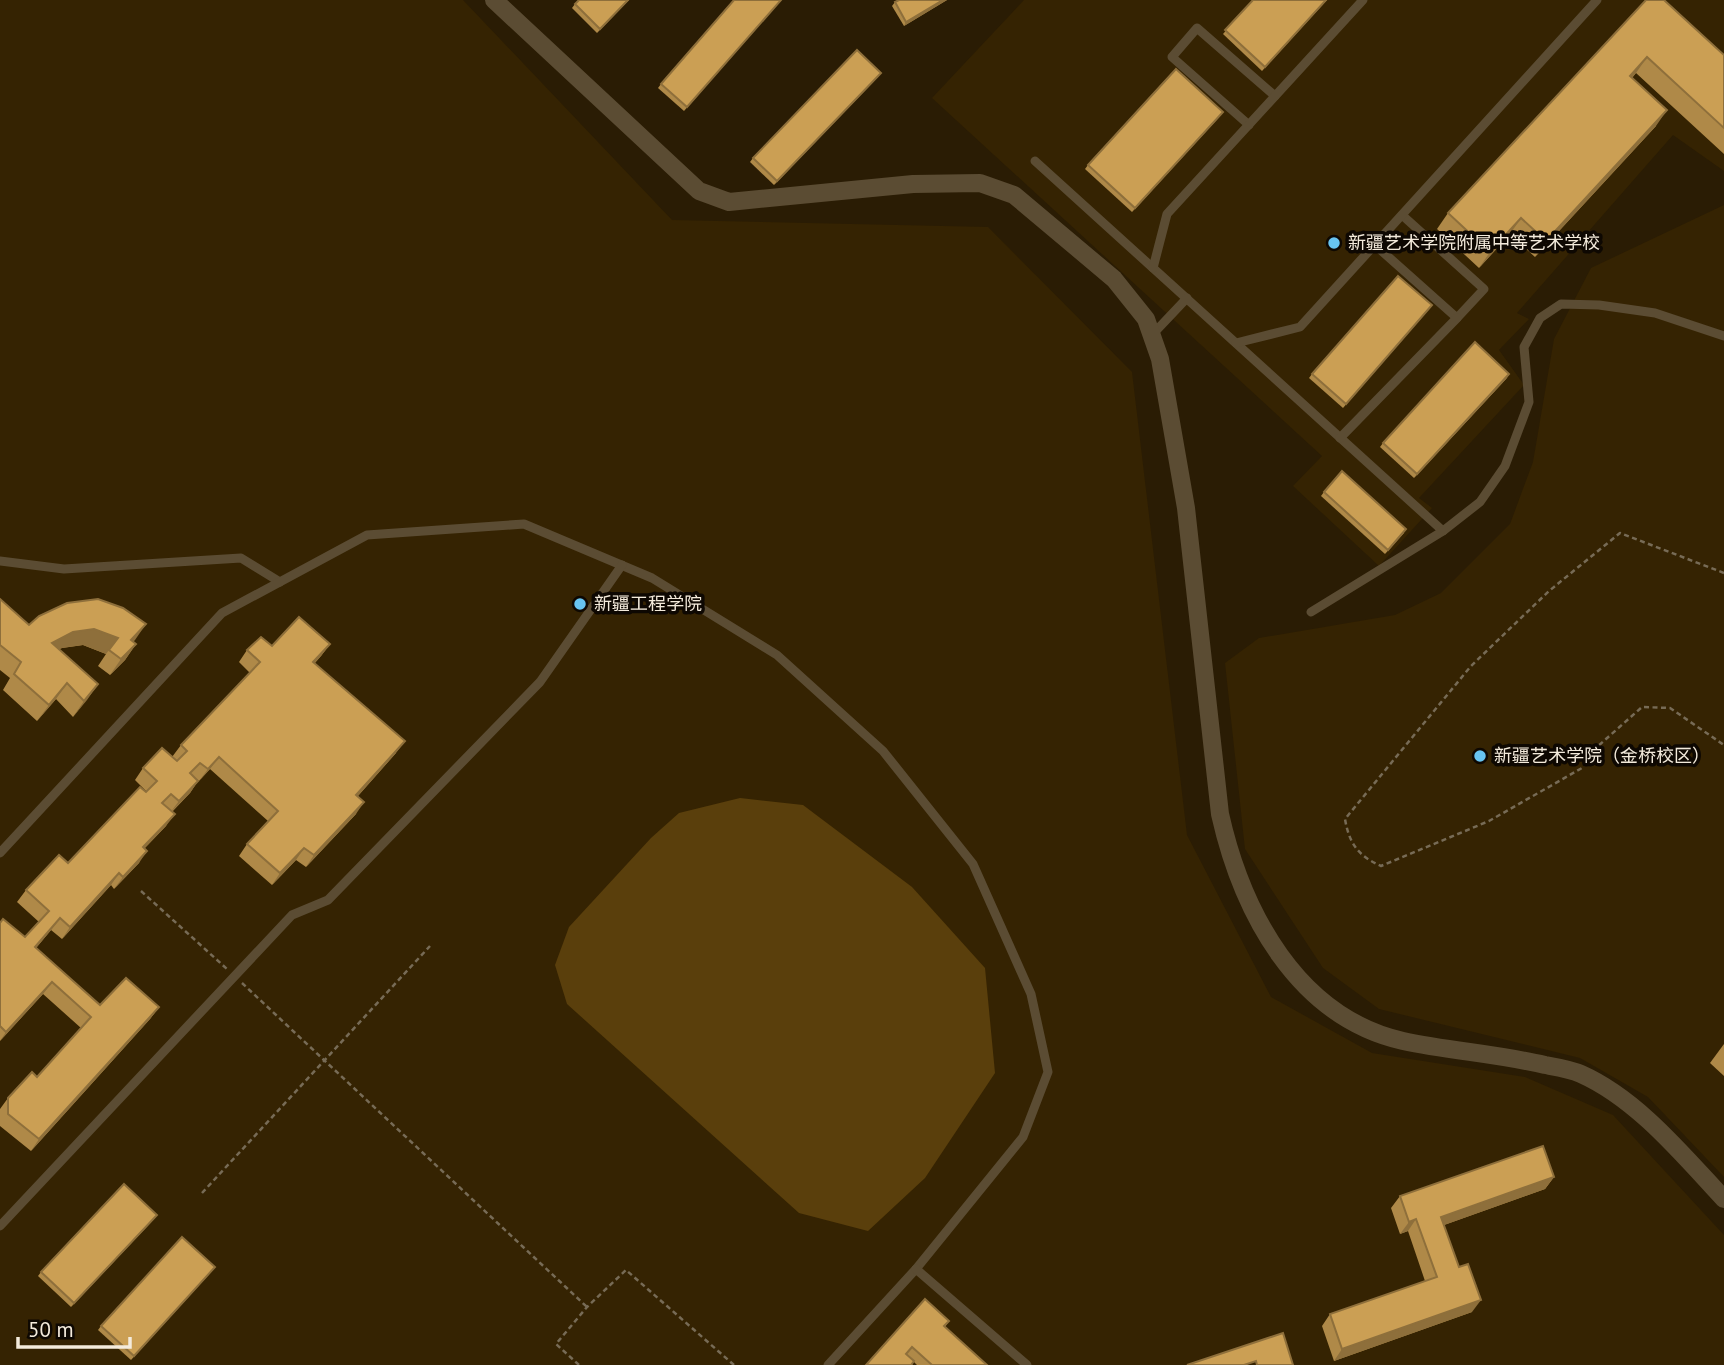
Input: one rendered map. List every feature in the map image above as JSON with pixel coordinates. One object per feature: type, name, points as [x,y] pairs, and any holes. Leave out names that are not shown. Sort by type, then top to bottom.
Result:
[{"type":"street","points":[[494,0],[699,191],[730,202],[913,184],[980,183],[1014,195],[1114,279],[1146,319],[1160,359],[1186,508],[1220,814],[1230,859],[1245,898],[1278,951],[1307,988],[1328,1007],[1365,1029],[1403,1041],[1502,1055],[1579,1073],[1619,1095],[1724,1199]]},
{"type":"lane","points":[[1153,268],[1167,214],[1363,0]]},
{"type":"lane","points":[[1236,343],[1300,327],[1597,0]]},
{"type":"lane","points":[[1249,124],[1172,57],[1197,28],[1275,96]]},
{"type":"lane","points":[[1035,161],[1443,531]]},
{"type":"lane","points":[[1340,438],[1484,289],[1402,215]]},
{"type":"lane","points":[[1375,244],[1457,318]]},
{"type":"lane","points":[[1152,335],[1187,298]]},
{"type":"lane","points":[[1311,612],[1443,531],[1479,502],[1505,466],[1529,402],[1524,347],[1540,318],[1550,311],[1561,304],[1599,305],[1655,313],[1724,336]]},
{"type":"lane","points":[[0,853],[222,613],[367,535],[524,524],[652,578],[777,655],[883,751],[973,864],[1031,995],[1048,1072],[1023,1137],[916,1269],[828,1365]]},
{"type":"lane","points":[[0,561],[64,569],[241,558],[280,582]]},
{"type":"lane","points":[[0,1226],[292,915],[328,900],[540,682],[622,565]]},
{"type":"lane","points":[[916,1269],[1027,1365]]},
{"type":"path","points":[[1724,573],[1620,533],[1549,591],[1471,666],[1345,819],[1348,839],[1364,859],[1381,866],[1489,821],[1582,768],[1597,747],[1642,708],[1670,708],[1724,745]]},
{"type":"path","points":[[141,891],[587,1307]]},
{"type":"path","points":[[202,1192],[430,946]]},
{"type":"path","points":[[579,1365],[556,1345],[587,1307],[626,1270],[734,1365]]},
{"type":"shaded area","name":"新疆工程学院","points":[[0,0],[463,0],[672,220],[988,227],[1132,372],[1187,835],[1271,997],[1372,1053],[1525,1077],[1613,1115],[1724,1235],[1724,1365],[0,1365]]},
{"type":"shaded area","name":"新疆艺术学院附属中等艺术学校","points":[[1024,0],[1724,0],[1724,171],[1673,135],[1517,313],[1529,319],[1499,350],[1524,385],[1419,498],[1432,508],[1379,566],[1293,486],[1322,456],[932,98]]},
{"type":"shaded area","name":"新疆艺术学院（金桥校区）","points":[[1724,205],[1724,1177],[1648,1097],[1580,1058],[1379,1009],[1323,968],[1245,849],[1225,663],[1259,638],[1395,615],[1441,593],[1510,524],[1533,462],[1554,339],[1591,268]]},
{"type":"shaded area","points":[[740,798],[803,805],[912,887],[985,968],[995,1073],[925,1178],[868,1231],[799,1213],[567,1004],[555,965],[569,927],[651,838],[679,813]]},
{"type":"building","points":[[579,0],[628,0],[600,29],[575,4]]},
{"type":"building","points":[[734,0],[781,0],[687,107],[661,84]]},
{"type":"building","points":[[943,0],[906,22],[895,2]]},
{"type":"building","points":[[1253,0],[1326,0],[1265,67],[1225,30]]},
{"type":"building","points":[[1646,0],[1664,0],[1724,55],[1724,128],[1647,57],[1630,76],[1667,110],[1546,241],[1521,218],[1490,252],[1448,213]]},
{"type":"building","points":[[857,50],[881,73],[777,181],[753,158]]},
{"type":"building","points":[[1176,69],[1223,112],[1135,208],[1088,165]]},
{"type":"building","points":[[1398,276],[1432,305],[1346,404],[1312,374]]},
{"type":"building","points":[[1475,342],[1509,374],[1417,474],[1383,443]]},
{"type":"building","points":[[1342,471],[1406,529],[1388,550],[1324,492]]},
{"type":"building","points":[[0,599],[29,625],[39,616],[67,603],[98,599],[123,608],[146,624],[131,640],[136,644],[121,659],[109,650],[118,638],[94,629],[73,632],[52,643],[98,684],[84,701],[67,683],[49,705],[14,674],[21,662],[0,645]]},
{"type":"building","points":[[299,617],[330,644],[313,662],[405,741],[356,795],[364,802],[314,855],[304,848],[280,873],[247,844],[278,811],[219,757],[208,769],[200,763],[190,773],[198,781],[179,801],[171,794],[162,803],[175,814],[143,847],[147,851],[123,877],[119,873],[70,927],[60,918],[35,947],[100,1005],[126,978],[159,1007],[39,1139],[8,1114],[8,1098],[32,1072],[37,1077],[91,1017],[52,982],[6,1032],[0,1026],[0,923],[3,919],[25,937],[49,911],[26,890],[59,855],[68,863],[140,787],[146,792],[157,781],[143,768],[162,748],[177,761],[187,751],[181,745],[260,662],[247,650],[261,637],[272,646]]},
{"type":"building","points":[[1543,1146],[1554,1177],[1441,1217],[1459,1267],[1468,1264],[1481,1300],[1342,1349],[1330,1314],[1437,1277],[1416,1219],[1409,1222],[1400,1196]]},
{"type":"building","points":[[124,1184],[157,1215],[74,1303],[41,1272]]},
{"type":"building","points":[[182,1237],[215,1267],[134,1356],[101,1326]]},
{"type":"building","points":[[925,1299],[949,1321],[944,1326],[987,1365],[932,1365],[912,1347],[906,1354],[914,1361],[911,1365],[866,1365]]},
{"type":"building","points":[[1283,1333],[1293,1365],[1257,1365],[1256,1361],[1244,1365],[1187,1365]]},
{"type":"place","name":"新疆艺术学院附属中等艺术学校","points":[[1334,243]]},
{"type":"place","name":"新疆工程学院","points":[[580,604]]},
{"type":"place","name":"新疆艺术学院（金桥校区）","points":[[1480,756]]}]
